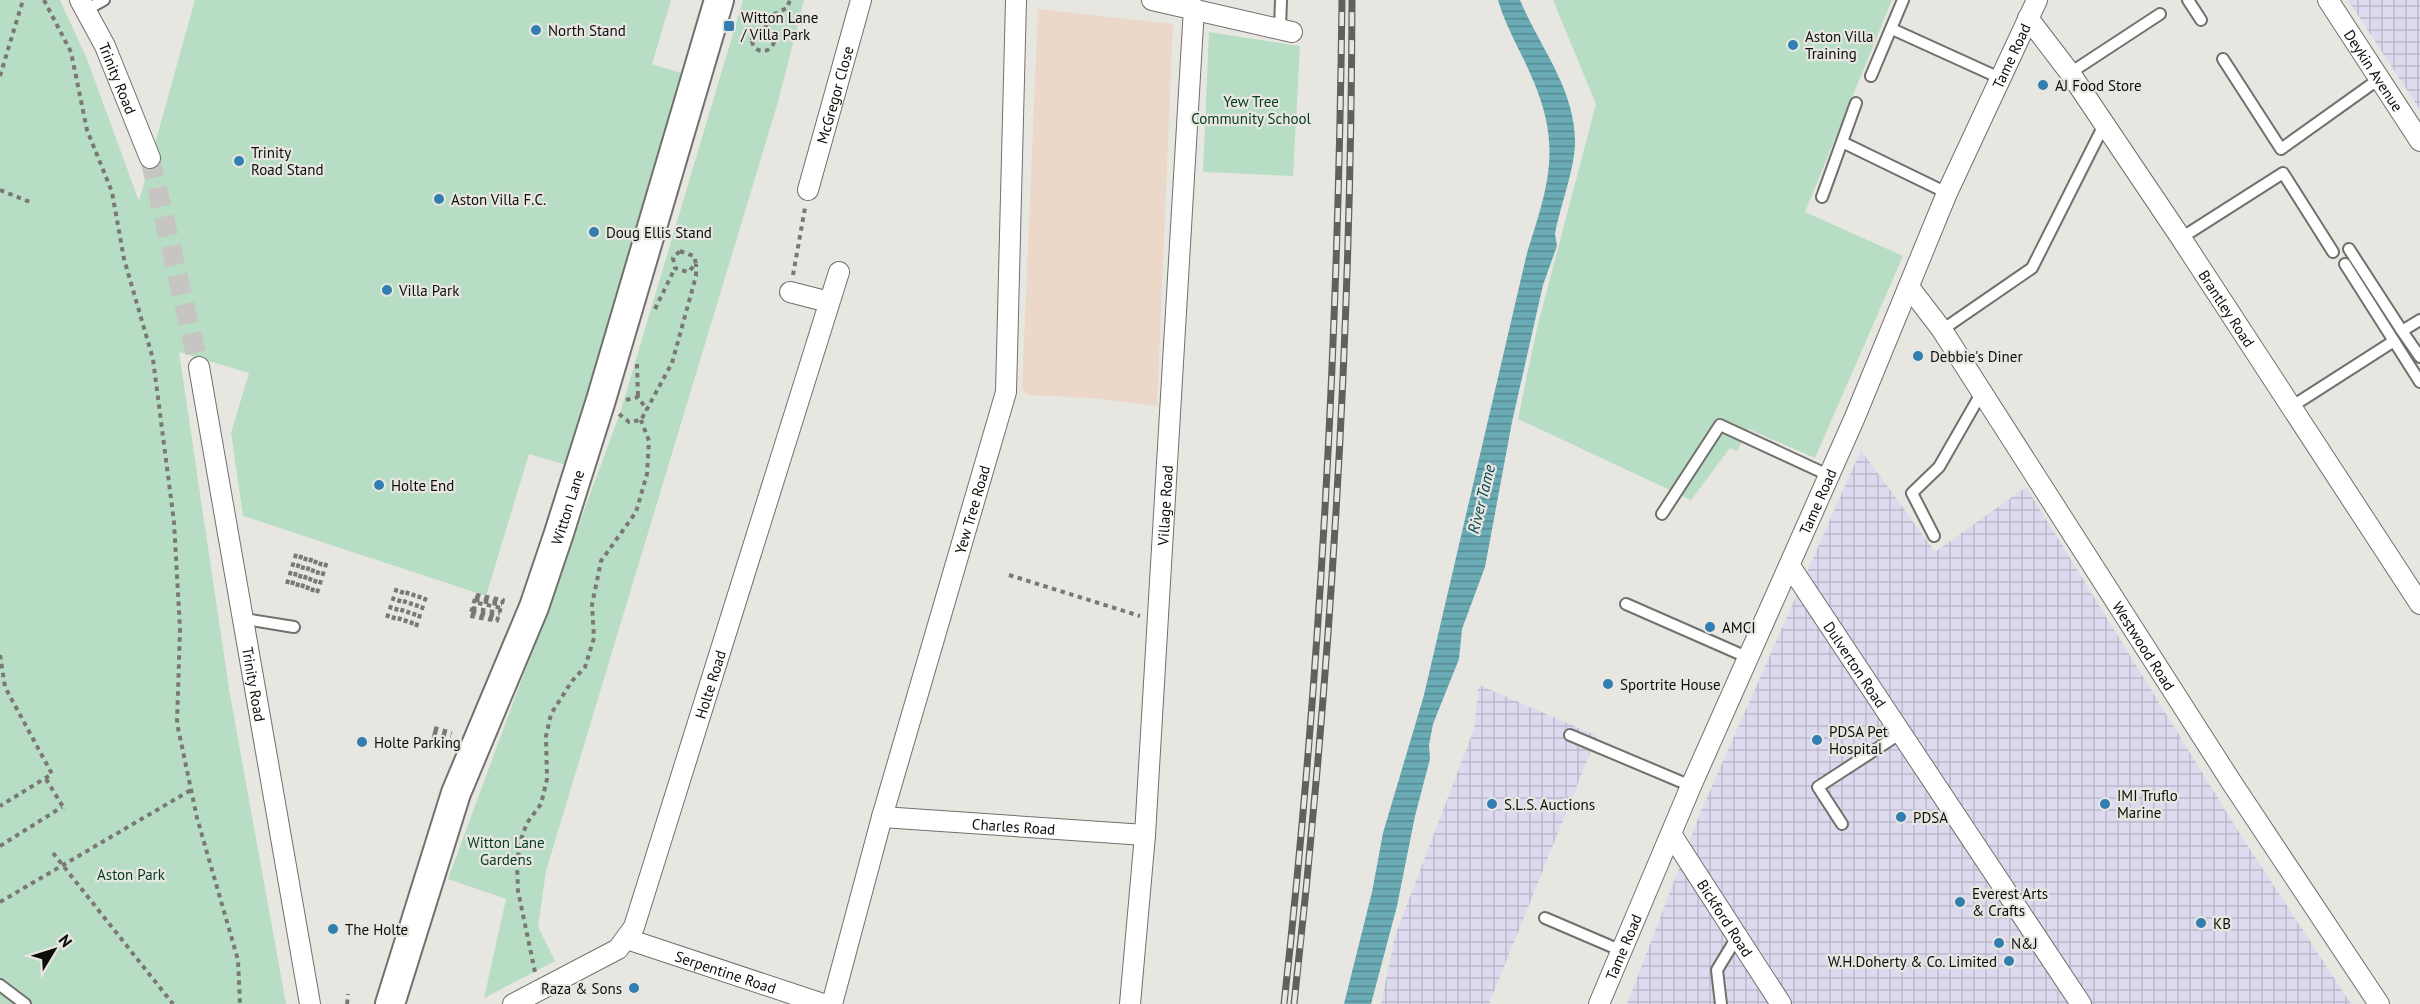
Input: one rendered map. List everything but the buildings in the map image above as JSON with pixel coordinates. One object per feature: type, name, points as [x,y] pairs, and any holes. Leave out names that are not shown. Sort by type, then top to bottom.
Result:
[{"type":"main road","name":"Witton Lane","points":[[390,1004],[456,793],[534,607],[559,533],[602,399],[719,0]]},
{"type":"street","name":"McGregor Close","points":[[808,190],[861,0]]},
{"type":"street","name":"Yew Tree Road","points":[[832,1004],[882,817],[1006,392],[1016,0]]},
{"type":"street","points":[[1152,0],[1286,30]]},
{"type":"street","name":"Tame Road","points":[[1599,1004],[1690,786],[1855,417],[1947,193],[2037,0]]},
{"type":"street","name":"Deykin Avenue","points":[[2328,0],[2420,141]]},
{"type":"street","name":"Trinity Road","points":[[83,5],[105,46],[150,158]]},
{"type":"street","name":"Village Road","points":[[1130,1004],[1145,835],[1194,8]]},
{"type":"street","name":"Brantley Road","points":[[2028,18],[2070,73],[2181,238],[2420,604]]},
{"type":"street","name":"Holte Road","points":[[513,1004],[618,949],[634,927],[839,272]]},
{"type":"street","name":"Westwood Road","points":[[1909,287],[1942,330],[2232,783],[2379,1004]]},
{"type":"street","points":[[790,292],[829,302]]},
{"type":"street","name":"Trinity Road","points":[[199,367],[245,620],[310,1004]]},
{"type":"street","name":"Dulverton Road","points":[[1790,566],[2080,1004]]},
{"type":"street","name":"Charles Road","points":[[882,817],[1145,835]]},
{"type":"street","name":"Bickford Road","points":[[1671,834],[1781,1004]]},
{"type":"street","name":"Serpentine Road","points":[[627,939],[824,1004]]},
{"type":"lane","points":[[83,5],[104,0]]},
{"type":"lane","points":[[1281,0],[1286,30]]},
{"type":"lane","points":[[1870,76],[1903,0]]},
{"type":"lane","points":[[2188,0],[2201,20]]},
{"type":"lane","points":[[2070,73],[2160,14]]},
{"type":"lane","points":[[1892,29],[2002,79]]},
{"type":"lane","points":[[2223,59],[2281,149],[2379,79]]},
{"type":"lane","points":[[1822,197],[1856,103]]},
{"type":"lane","points":[[1942,330],[2032,268],[2104,124]]},
{"type":"lane","points":[[1842,142],[1947,193]]},
{"type":"lane","points":[[2181,238],[2283,173],[2333,252]]},
{"type":"lane","points":[[2349,249],[2420,357]]},
{"type":"lane","points":[[2345,264],[2420,382]]},
{"type":"lane","points":[[2402,331],[2420,320]]},
{"type":"lane","points":[[2291,407],[2394,341]]},
{"type":"lane","points":[[1934,536],[1912,493],[1939,467],[1982,392]]},
{"type":"lane","points":[[1662,513],[1720,425],[1828,475]]},
{"type":"lane","points":[[1626,603],[1749,658]]},
{"type":"lane","points":[[245,620],[294,627]]},
{"type":"lane","points":[[1842,824],[1818,787],[1901,733]]},
{"type":"lane","points":[[1570,735],[1690,786]]},
{"type":"lane","points":[[1545,918],[1622,951]]},
{"type":"lane","points":[[1721,1004],[1717,970],[1737,937]]},
{"type":"lane","points":[[0,985],[25,1004]]},
{"type":"path","points":[[0,76],[23,0]]},
{"type":"path","points":[[44,0],[71,52],[87,130],[112,192],[124,259],[153,359],[174,522],[180,629],[177,723],[191,790],[238,960],[240,1004]]},
{"type":"path","points":[[765,29],[769,17],[787,8],[790,0]]},
{"type":"path","points":[[759,29],[765,29],[770,31],[774,39],[771,47],[765,51],[757,50],[752,44],[752,36],[759,29]]},
{"type":"path","points":[[0,190],[30,202]]},
{"type":"path","points":[[790,292],[808,190]]},
{"type":"path","points":[[638,397],[627,399],[618,414],[629,422],[641,420],[672,363],[696,276],[694,256],[680,251],[673,258],[675,268],[661,292],[653,314]]},
{"type":"path","points":[[675,268],[688,272],[696,264]]},
{"type":"path","points":[[637,357],[638,397],[647,410]]},
{"type":"path","points":[[542,990],[536,978],[518,891],[517,865],[520,842],[527,823],[541,804],[548,778],[546,736],[551,714],[572,681],[585,667],[594,638],[592,605],[601,561],[636,512],[647,474],[649,441],[641,420]]},
{"type":"path","points":[[302,588],[312,556]]},
{"type":"path","points":[[302,588],[312,556]]},
{"type":"path","points":[[302,588],[312,556]]},
{"type":"path","points":[[1009,575],[1158,620]]},
{"type":"path","points":[[387,618],[398,585]]},
{"type":"path","points":[[393,620],[404,586]]},
{"type":"path","points":[[399,621],[409,588]]},
{"type":"path","points":[[405,623],[415,590]]},
{"type":"path","points":[[411,625],[421,592]]},
{"type":"path","points":[[416,627],[427,594]]},
{"type":"path","points":[[473,606],[500,611]]},
{"type":"path","points":[[473,606],[500,611]]},
{"type":"path","points":[[473,606],[470,616],[488,620],[497,621],[500,611]]},
{"type":"path","points":[[0,655],[5,687],[52,774],[0,806]]},
{"type":"path","points":[[433,732],[451,736]]},
{"type":"path","points":[[0,846],[63,809],[46,778]]},
{"type":"path","points":[[0,902],[191,790]]},
{"type":"path","points":[[53,853],[173,1004]]},
{"type":"path","points":[[347,1004],[348,994]]},
{"type":"shaded area","points":[[2348,0],[2420,0],[2420,110]]},
{"type":"shaded area","points":[[1038,9],[1173,24],[1157,406],[1091,398],[1027,395],[1022,389]]},
{"type":"shaded area","points":[[1861,450],[1935,552],[2026,487],[2240,834],[2351,1004],[1627,1004],[1701,811]]},
{"type":"shaded area","points":[[1479,685],[1597,736],[1489,1004],[1381,1004],[1395,936],[1474,729]]},
{"type":"green space","name":"Aston Park","points":[[0,0],[60,0],[87,59],[139,201],[195,0],[671,0],[652,64],[691,76],[573,467],[529,454],[486,596],[243,516],[231,433],[249,373],[179,352],[229,689],[286,1004],[0,1004]]},
{"type":"green space","name":"Witton Lane Gardens","points":[[743,0],[804,0],[778,102],[546,871],[538,927],[555,961],[484,998],[506,899],[448,879],[620,413]]},
{"type":"green space","points":[[1553,0],[1892,0],[1805,212],[1903,256],[1815,458],[1748,429],[1737,451],[1730,448],[1691,500],[1518,419],[1537,328],[1596,104]]},
{"type":"green space","name":"Yew Tree Community School","points":[[1209,32],[1300,46],[1293,176],[1203,172]]},
{"type":"water","name":"River Tame","points":[[1498,0],[1520,0],[1555,70],[1570,105],[1574,124],[1574,155],[1555,234],[1557,246],[1543,285],[1512,422],[1485,567],[1462,629],[1459,659],[1433,724],[1429,745],[1430,759],[1415,816],[1397,906],[1371,1004],[1344,1004],[1372,892],[1383,833],[1424,695],[1527,253],[1546,187],[1549,147],[1542,104]]},
{"type":"tunnel","points":[[150,158],[199,367]]},
{"type":"railway","points":[[1284,1004],[1318,628],[1332,377],[1342,0]]},
{"type":"railway","points":[[1294,1004],[1319,754],[1336,503],[1348,251],[1352,0]]},
{"type":"place","name":"Witton Lane / Villa Park","points":[[729,26]]},
{"type":"place","name":"North Stand","points":[[536,30]]},
{"type":"place","name":"Aston Villa Training","points":[[1793,45]]},
{"type":"place","name":"AJ Food Store","points":[[2043,85]]},
{"type":"place","name":"Trinity Road Stand","points":[[239,161]]},
{"type":"place","name":"Aston Villa F.C.","points":[[439,199]]},
{"type":"place","name":"Doug Ellis Stand","points":[[594,232]]},
{"type":"place","name":"Villa Park","points":[[387,290]]},
{"type":"place","name":"Debbie's Diner","points":[[1918,356]]},
{"type":"place","name":"Holte End","points":[[379,485]]},
{"type":"place","name":"AMCI","points":[[1710,627]]},
{"type":"place","name":"Sportrite House","points":[[1608,684]]},
{"type":"place","name":"PDSA Pet Hospital","points":[[1817,740]]},
{"type":"place","name":"Holte Parking","points":[[362,742]]},
{"type":"place","name":"S.L.S. Auctions","points":[[1492,804]]},
{"type":"place","name":"IMI Truflo Marine","points":[[2105,804]]},
{"type":"place","name":"PDSA","points":[[1901,817]]},
{"type":"place","name":"Everest Arts & Crafts","points":[[1960,902]]},
{"type":"place","name":"KB","points":[[2201,923]]},
{"type":"place","name":"The Holte","points":[[333,929]]},
{"type":"place","name":"N&J","points":[[1999,943]]},
{"type":"place","name":"W.H.Doherty & Co. Limited","points":[[2009,961]]},
{"type":"place","name":"Raza & Sons","points":[[634,988]]}]
